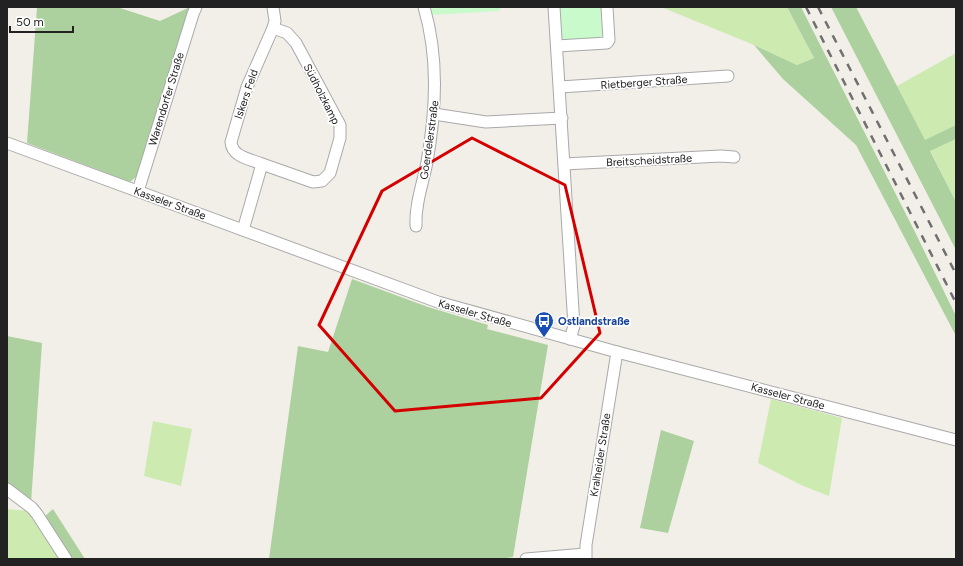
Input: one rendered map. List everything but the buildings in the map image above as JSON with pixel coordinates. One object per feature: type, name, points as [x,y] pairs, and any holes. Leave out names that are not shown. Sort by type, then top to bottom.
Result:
[{"type":"street","name":"Warendorfer Straße","points":[[138,191],[196,7]]},
{"type":"street","name":"Iskers Feld","points":[[262,164],[238,155],[231,147],[231,142],[247,88],[273,28],[275,21],[273,7]]},
{"type":"street","name":"Goerdelerstraße","points":[[416,226],[416,211],[427,164],[434,114],[435,85],[433,54],[429,25],[424,7]]},
{"type":"street","points":[[554,7],[574,326],[570,339]]},
{"type":"street","points":[[557,46],[607,43],[609,40],[607,7]]},
{"type":"street","name":"Südholzkamp","points":[[262,164],[313,182],[322,181],[328,177],[330,173],[341,131],[337,119],[296,43],[287,33],[273,28]]},
{"type":"street","name":"Rietberger Straße","points":[[560,87],[728,76]]},
{"type":"street","points":[[434,114],[486,122],[562,118]]},
{"type":"street","name":"Kasseler Straße","points":[[7,143],[438,302],[617,352],[956,440]]},
{"type":"street","name":"Breitscheidstraße","points":[[564,164],[720,156],[734,157]]},
{"type":"street","points":[[243,230],[262,164]]},
{"type":"street","name":"Kralheider Straße","points":[[585,556],[617,352]]},
{"type":"street","points":[[7,489],[32,508],[66,559]]},
{"type":"street","points":[[526,559],[585,556]]},
{"type":"highlighted area","points":[[472,138],[565,185],[600,333],[541,398],[395,411],[319,325],[382,191]]},
{"type":"green space","points":[[37,7],[117,7],[160,21],[190,7],[137,176],[130,182],[27,143]]},
{"type":"green space","points":[[429,7],[500,7],[500,11],[431,15]]},
{"type":"green space","points":[[560,7],[601,7],[602,38],[563,41]]},
{"type":"green space","points":[[661,7],[787,7],[814,58],[797,65],[754,45]]},
{"type":"green space","points":[[787,7],[801,7],[956,316],[956,336],[856,145],[783,79],[754,45],[797,65],[814,58]]},
{"type":"green space","points":[[831,7],[856,7],[925,140],[956,125],[956,139],[930,151],[956,202],[956,250]]},
{"type":"green space","points":[[956,53],[956,125],[925,141],[897,86]]},
{"type":"green space","points":[[956,139],[956,202],[930,150]]},
{"type":"green space","points":[[352,279],[428,307],[488,325],[487,329],[548,345],[513,557],[498,559],[269,559],[298,346],[328,352]]},
{"type":"green space","points":[[7,336],[42,343],[31,503],[7,484]]},
{"type":"green space","points":[[771,399],[842,418],[829,496],[801,485],[758,463]]},
{"type":"green space","points":[[153,421],[192,429],[181,486],[144,476]]},
{"type":"green space","points":[[661,430],[694,441],[668,533],[640,528]]},
{"type":"green space","points":[[7,509],[29,511],[62,559],[7,559]]},
{"type":"green space","points":[[53,509],[85,559],[71,559],[44,517]]},
{"type":"railway","points":[[806,7],[956,303]]},
{"type":"railway","points":[[818,7],[956,274]]},
{"type":"place","name":"Ostlandstraße","points":[[544,338]]}]
